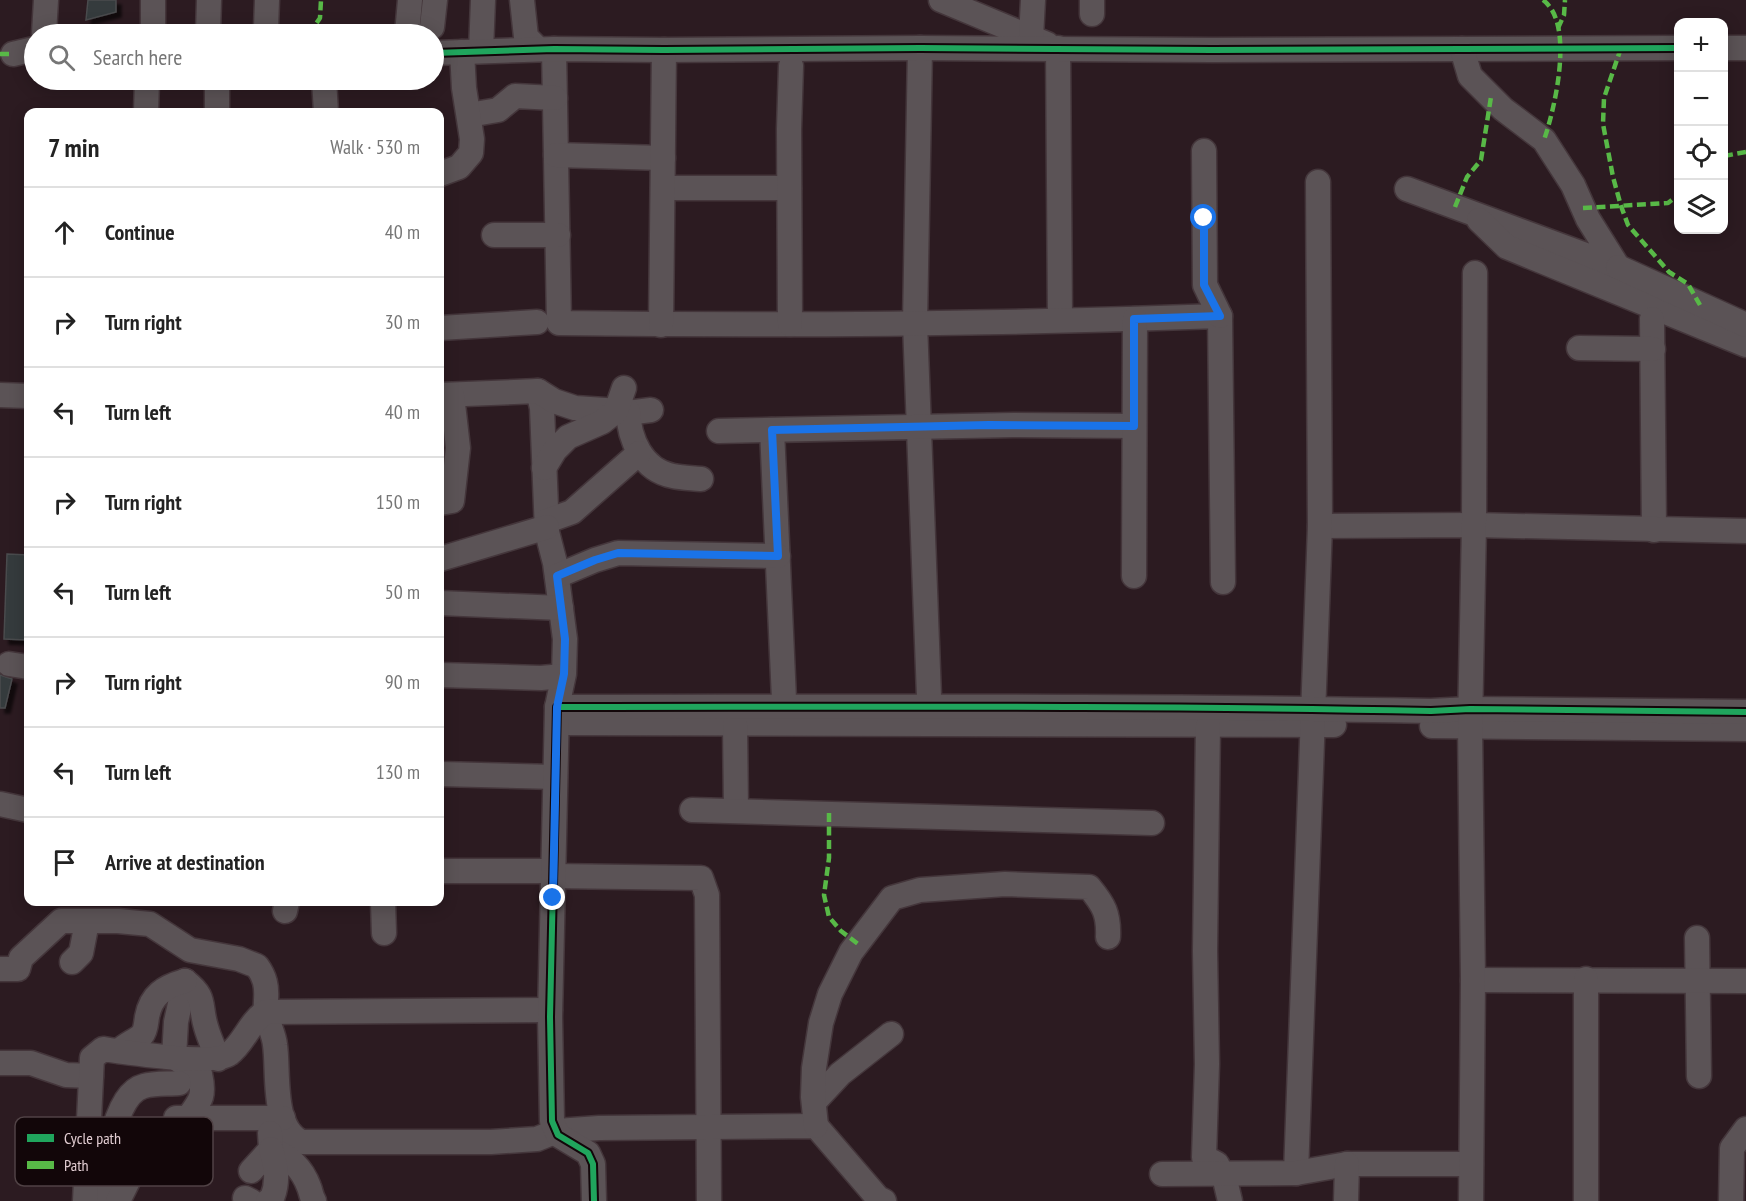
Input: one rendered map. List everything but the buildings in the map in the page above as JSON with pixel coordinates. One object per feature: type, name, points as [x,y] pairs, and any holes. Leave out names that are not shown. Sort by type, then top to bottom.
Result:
[{"type":"street","points":[[45,24],[46,0]]},
{"type":"street","points":[[153,0],[153,24]]},
{"type":"street","points":[[208,0],[208,24]]},
{"type":"street","points":[[266,24],[267,0]]},
{"type":"street","points":[[408,24],[410,0]]},
{"type":"street","points":[[432,24],[435,0]]},
{"type":"street","points":[[444,172],[459,166],[471,153],[470,115],[464,88],[483,0]]},
{"type":"street","points":[[522,0],[526,37],[546,49],[555,98],[559,323],[661,325],[915,323],[1220,316]]},
{"type":"street","points":[[941,0],[1058,48]]},
{"type":"street","points":[[1031,37],[1034,0]]},
{"type":"street","points":[[920,48],[915,323],[930,717]]},
{"type":"street","points":[[1058,48],[1060,319]]},
{"type":"street","points":[[444,52],[546,49],[1674,48]]},
{"type":"street","points":[[1728,48],[1746,48]]},
{"type":"street","points":[[1462,49],[1470,76],[1503,109],[1544,140],[1573,185],[1588,219],[1618,267]]},
{"type":"street","points":[[661,325],[664,50]]},
{"type":"street","points":[[790,324],[791,66]]},
{"type":"street","points":[[146,108],[147,90]]},
{"type":"street","points":[[217,90],[217,108]]},
{"type":"street","points":[[325,90],[326,108]]},
{"type":"street","points":[[470,115],[498,110],[515,96],[555,98]]},
{"type":"street","points":[[1204,151],[1204,285],[1220,316],[1223,582]]},
{"type":"street","points":[[556,155],[663,159]]},
{"type":"street","points":[[1296,1173],[1320,526],[1318,182]]},
{"type":"street","points":[[663,188],[789,188]]},
{"type":"street","points":[[1407,189],[1618,267],[1746,325]]},
{"type":"street","points":[[1473,214],[1507,247],[1746,345]]},
{"type":"street","points":[[494,236],[558,235]]},
{"type":"street","points":[[1471,1201],[1473,980],[1470,718],[1474,525],[1475,273]]},
{"type":"street","points":[[1134,319],[1134,576]]},
{"type":"street","points":[[1652,319],[1653,530]]},
{"type":"street","points":[[444,328],[537,322]]},
{"type":"street","points":[[1579,348],[1653,349]]},
{"type":"street","points":[[624,387],[632,411],[628,425],[644,460],[671,476],[701,479]]},
{"type":"street","points":[[444,502],[452,501],[458,448],[446,395],[538,391],[554,401],[575,408],[632,411]]},
{"type":"street","points":[[538,391],[542,408],[547,524],[557,576],[565,639],[563,676],[557,715],[555,777],[550,1010],[552,1121],[558,1135],[588,1153],[593,1164],[594,1201]]},
{"type":"street","points":[[0,395],[24,396]]},
{"type":"street","points":[[544,468],[555,450],[568,437],[632,411]]},
{"type":"street","points":[[718,430],[920,426],[1134,426]]},
{"type":"street","points":[[772,430],[785,716]]},
{"type":"street","points":[[444,558],[547,524],[572,512],[639,453]]},
{"type":"street","points":[[1320,526],[1474,525],[1746,531]]},
{"type":"street","points":[[557,576],[618,553],[778,556]]},
{"type":"street","points":[[444,603],[561,608]]},
{"type":"street","points":[[444,675],[540,678],[563,676]]},
{"type":"street","points":[[557,715],[693,705],[785,716],[930,717],[1100,724],[1208,726],[1314,717]]},
{"type":"street","points":[[930,717],[1133,706],[1314,717],[1470,718],[1746,712]]},
{"type":"street","points":[[557,715],[735,724],[785,716]]},
{"type":"street","points":[[1470,718],[1746,729]]},
{"type":"street","points":[[735,724],[736,810]]},
{"type":"street","points":[[1208,726],[1205,951],[1207,1064],[1204,1157],[1217,1164],[1225,1180],[1230,1201]]},
{"type":"street","points":[[444,774],[555,777]]},
{"type":"street","points":[[0,804],[24,809]]},
{"type":"street","points":[[692,810],[1152,823]]},
{"type":"street","points":[[444,871],[701,878],[707,896],[710,1201]]},
{"type":"street","points":[[884,1201],[872,1190],[815,1114],[814,1068],[821,1023],[830,994],[851,952],[892,898],[920,890],[1005,884],[1089,886],[1103,904],[1108,920],[1108,938]]},
{"type":"street","points":[[384,906],[384,933]]},
{"type":"street","points":[[0,969],[18,969],[21,958],[61,921],[118,921],[150,924],[184,948],[239,958],[257,966],[267,985],[265,1012],[275,1043],[278,1102],[271,1138],[271,1149],[276,1167],[272,1198],[255,1200]]},
{"type":"street","points":[[72,962],[81,953],[87,922]]},
{"type":"street","points":[[1697,938],[1699,1076]]},
{"type":"street","points":[[1586,979],[1586,1201]]},
{"type":"street","points":[[1473,980],[1746,981]]},
{"type":"street","points":[[185,981],[197,990],[205,1025],[218,1059]]},
{"type":"street","points":[[119,1051],[128,1042],[141,1036],[145,1029],[151,1002],[157,993],[185,981]]},
{"type":"street","points":[[183,1117],[203,1096],[200,1074],[175,1046],[178,1011],[185,981]]},
{"type":"street","points":[[141,1036],[218,1059],[228,1056],[255,1019],[265,1012],[550,1010]]},
{"type":"street","points":[[92,1117],[92,1058],[98,1051],[175,1046],[205,1025]]},
{"type":"street","points":[[815,1114],[840,1074],[891,1034]]},
{"type":"street","points":[[0,1063],[31,1063],[66,1076],[91,1076]]},
{"type":"street","points":[[120,1117],[133,1091],[146,1085],[179,1083]]},
{"type":"street","points":[[213,1118],[274,1118],[295,1139],[311,1143],[491,1142],[537,1139],[556,1131],[599,1128],[708,1127],[815,1114]]},
{"type":"street","points":[[1731,1201],[1732,1148],[1746,1129]]},
{"type":"street","points":[[251,1171],[271,1149]]},
{"type":"street","points":[[271,1149],[294,1162],[303,1175],[314,1201]]},
{"type":"street","points":[[1346,1201],[1347,1164]]},
{"type":"street","points":[[1162,1174],[1296,1173],[1347,1164],[1471,1164]]},
{"type":"street","points":[[85,1201],[87,1186]]},
{"type":"street","points":[[101,1186],[103,1199],[109,1201]]},
{"type":"street","points":[[118,1201],[126,1186]]},
{"type":"marked path","points":[[316,24],[320,18],[321,0]]},
{"type":"marked path","points":[[1543,0],[1553,11],[1560,46],[1557,88],[1544,140]]},
{"type":"marked path","points":[[1558,28],[1564,15],[1565,0]]},
{"type":"marked path","points":[[1621,48],[1604,98],[1603,124],[1621,206],[1628,225],[1669,272],[1688,284],[1700,305]]},
{"type":"marked path","points":[[0,54],[13,54]]},
{"type":"marked path","points":[[1455,207],[1467,177],[1481,160],[1491,97]]},
{"type":"marked path","points":[[1728,155],[1746,152]]},
{"type":"marked path","points":[[1583,208],[1668,203],[1674,198]]},
{"type":"marked path","points":[[829,813],[829,858],[824,895],[829,917],[841,931],[858,944]]},
{"type":"cycle path","points":[[444,53],[554,49],[1674,48]]},
{"type":"cycle path","points":[[594,1201],[593,1164],[588,1153],[558,1135],[552,1121],[550,1017],[557,707],[1103,707],[1746,712]]},
{"type":"route","points":[[553,898],[557,707],[558,693],[564,674],[565,639],[557,576],[618,553],[778,556],[772,430],[989,425],[1134,426],[1134,319],[1220,316],[1204,285],[1204,218]]}]
